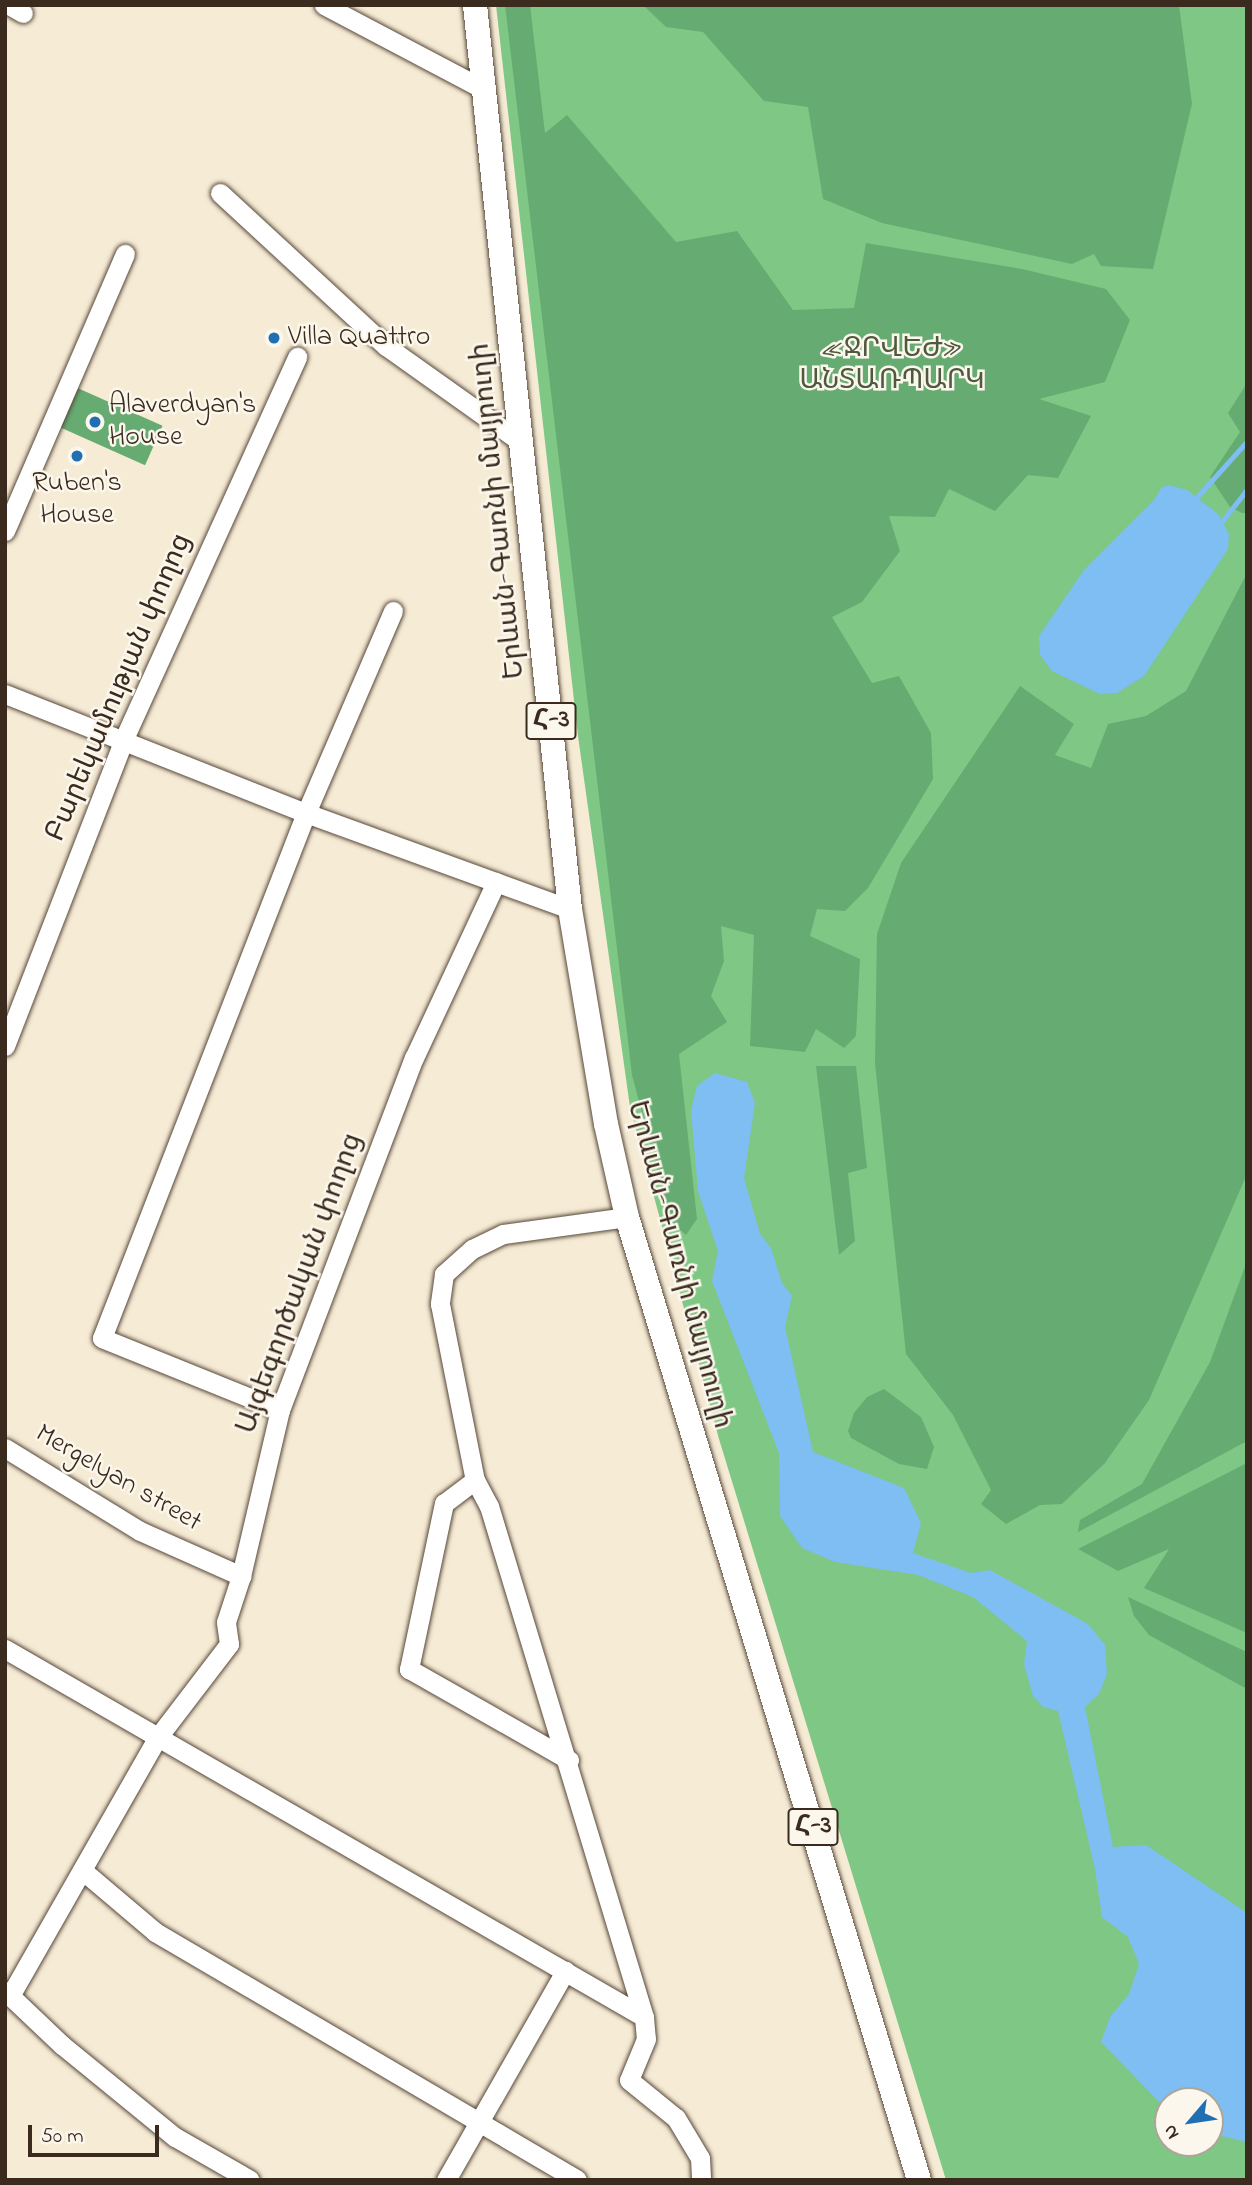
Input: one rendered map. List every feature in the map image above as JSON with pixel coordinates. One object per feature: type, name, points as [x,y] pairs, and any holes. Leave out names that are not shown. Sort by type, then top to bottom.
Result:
[{"type":"main road","name":"Երևան-Գառնի մայրուղի","points":[[475,5],[570,909],[586,1018],[627,1217],[919,2180]]},
{"type":"street","points":[[324,5],[485,90]]},
{"type":"street","points":[[220,192],[386,346],[521,442]]},
{"type":"street","points":[[5,531],[125,254]]},
{"type":"street","name":"Բարեկամության փողոց","points":[[5,1046],[123,741],[297,357]]},
{"type":"street","points":[[280,1410],[102,1338],[306,813],[393,611]]},
{"type":"street","points":[[5,694],[306,813],[570,909]]},
{"type":"street","name":"Այգեգործական փողոց","points":[[8,1993],[158,1737],[229,1644],[226,1622],[242,1576],[280,1410],[414,1058],[496,882]]},
{"type":"street","points":[[627,1217],[503,1234],[472,1249],[444,1274],[440,1304],[475,1480],[489,1506],[569,1760],[644,2017],[646,2039],[629,2080],[676,2118],[700,2158],[701,2180]]},
{"type":"street","name":"Mergelyan street","points":[[5,1448],[140,1531],[242,1576]]},
{"type":"street","points":[[475,1480],[444,1503],[409,1669],[569,1760]]},
{"type":"street","points":[[5,1649],[644,2017]]},
{"type":"street","points":[[82,1870],[155,1932],[578,2180]]},
{"type":"street","points":[[446,2180],[565,1971]]},
{"type":"street","points":[[8,1993],[62,2045],[175,2137],[250,2180]]},
{"type":"green space","name":"«ՋՐՎԵԺ» ԱՆՏԱՌՊԱՐԿ","points":[[496,5],[1247,5],[1247,2180],[946,2180],[719,1439],[630,1107],[578,736]]},
{"type":"green space","points":[[505,5],[530,5],[545,133],[567,115],[676,242],[737,231],[793,310],[854,308],[866,243],[1022,269],[1106,289],[1130,320],[1105,382],[1039,399],[1091,416],[1058,478],[1028,475],[995,511],[949,489],[935,517],[889,516],[900,551],[862,602],[832,617],[872,683],[899,676],[931,733],[933,779],[868,888],[845,911],[817,909],[810,936],[860,959],[856,1036],[844,1048],[816,1029],[805,1052],[750,1046],[754,935],[721,926],[724,961],[711,996],[727,1022],[679,1054],[697,1219],[686,1235],[671,1221],[632,1075]]},
{"type":"green space","points":[[643,5],[1179,5],[1192,104],[1153,269],[1101,266],[1094,254],[1072,264],[882,223],[823,199],[808,107],[764,101],[703,32],[666,27]]},
{"type":"green space","points":[[1247,383],[1247,513],[1242,513],[1230,507],[1210,477],[1240,432],[1228,413]]},
{"type":"green space","points":[[73,386],[163,426],[145,465],[56,425]]},
{"type":"green space","points":[[1247,573],[1247,1174],[1149,1400],[1105,1463],[1062,1504],[1040,1505],[1006,1524],[981,1504],[991,1490],[953,1415],[906,1354],[875,1063],[877,934],[901,863],[1020,686],[1074,724],[1055,755],[1091,768],[1108,724],[1146,716],[1186,691]]},
{"type":"green space","points":[[816,1066],[856,1066],[867,1168],[848,1173],[855,1241],[839,1255]]},
{"type":"green space","points":[[1247,1261],[1247,1441],[1078,1532],[1080,1520],[1142,1484],[1210,1362]]},
{"type":"green space","points":[[884,1389],[921,1417],[934,1447],[927,1469],[899,1464],[851,1438],[848,1431],[854,1413],[867,1397]]},
{"type":"green space","points":[[1247,1463],[1247,1633],[1144,1588],[1169,1549],[1118,1571],[1078,1549]]},
{"type":"green space","points":[[1128,1597],[1247,1652],[1247,1689],[1149,1635],[1134,1616]]},
{"type":"water","points":[[1169,485],[1187,490],[1218,514],[1229,534],[1228,549],[1144,676],[1117,693],[1100,694],[1052,671],[1040,655],[1039,636],[1084,570],[1154,500],[1162,487]]},
{"type":"water","points":[[715,1073],[747,1082],[755,1103],[744,1178],[760,1234],[771,1248],[782,1283],[792,1296],[785,1327],[813,1452],[904,1488],[921,1523],[913,1553],[971,1573],[990,1570],[1088,1624],[1105,1645],[1107,1674],[1099,1694],[1085,1707],[1113,1847],[1146,1845],[1247,1913],[1247,2142],[1224,2136],[1224,2087],[1154,2087],[1154,2097],[1101,2042],[1110,2017],[1129,1994],[1139,1964],[1128,1937],[1102,1917],[1095,1869],[1058,1711],[1043,1707],[1033,1696],[1024,1664],[1027,1641],[973,1597],[918,1575],[835,1562],[802,1548],[780,1516],[779,1453],[712,1281],[718,1251],[698,1191],[691,1111],[697,1086]]},
{"type":"waterway","points":[[1197,497],[1247,441]]},
{"type":"waterway","points":[[1223,520],[1247,489]]},
{"type":"place","name":"Villa Quattro","points":[[274,338]]},
{"type":"place","name":"Alaverdyan's House","points":[[95,422]]},
{"type":"place","name":"Ruben's House","points":[[77,456]]}]
